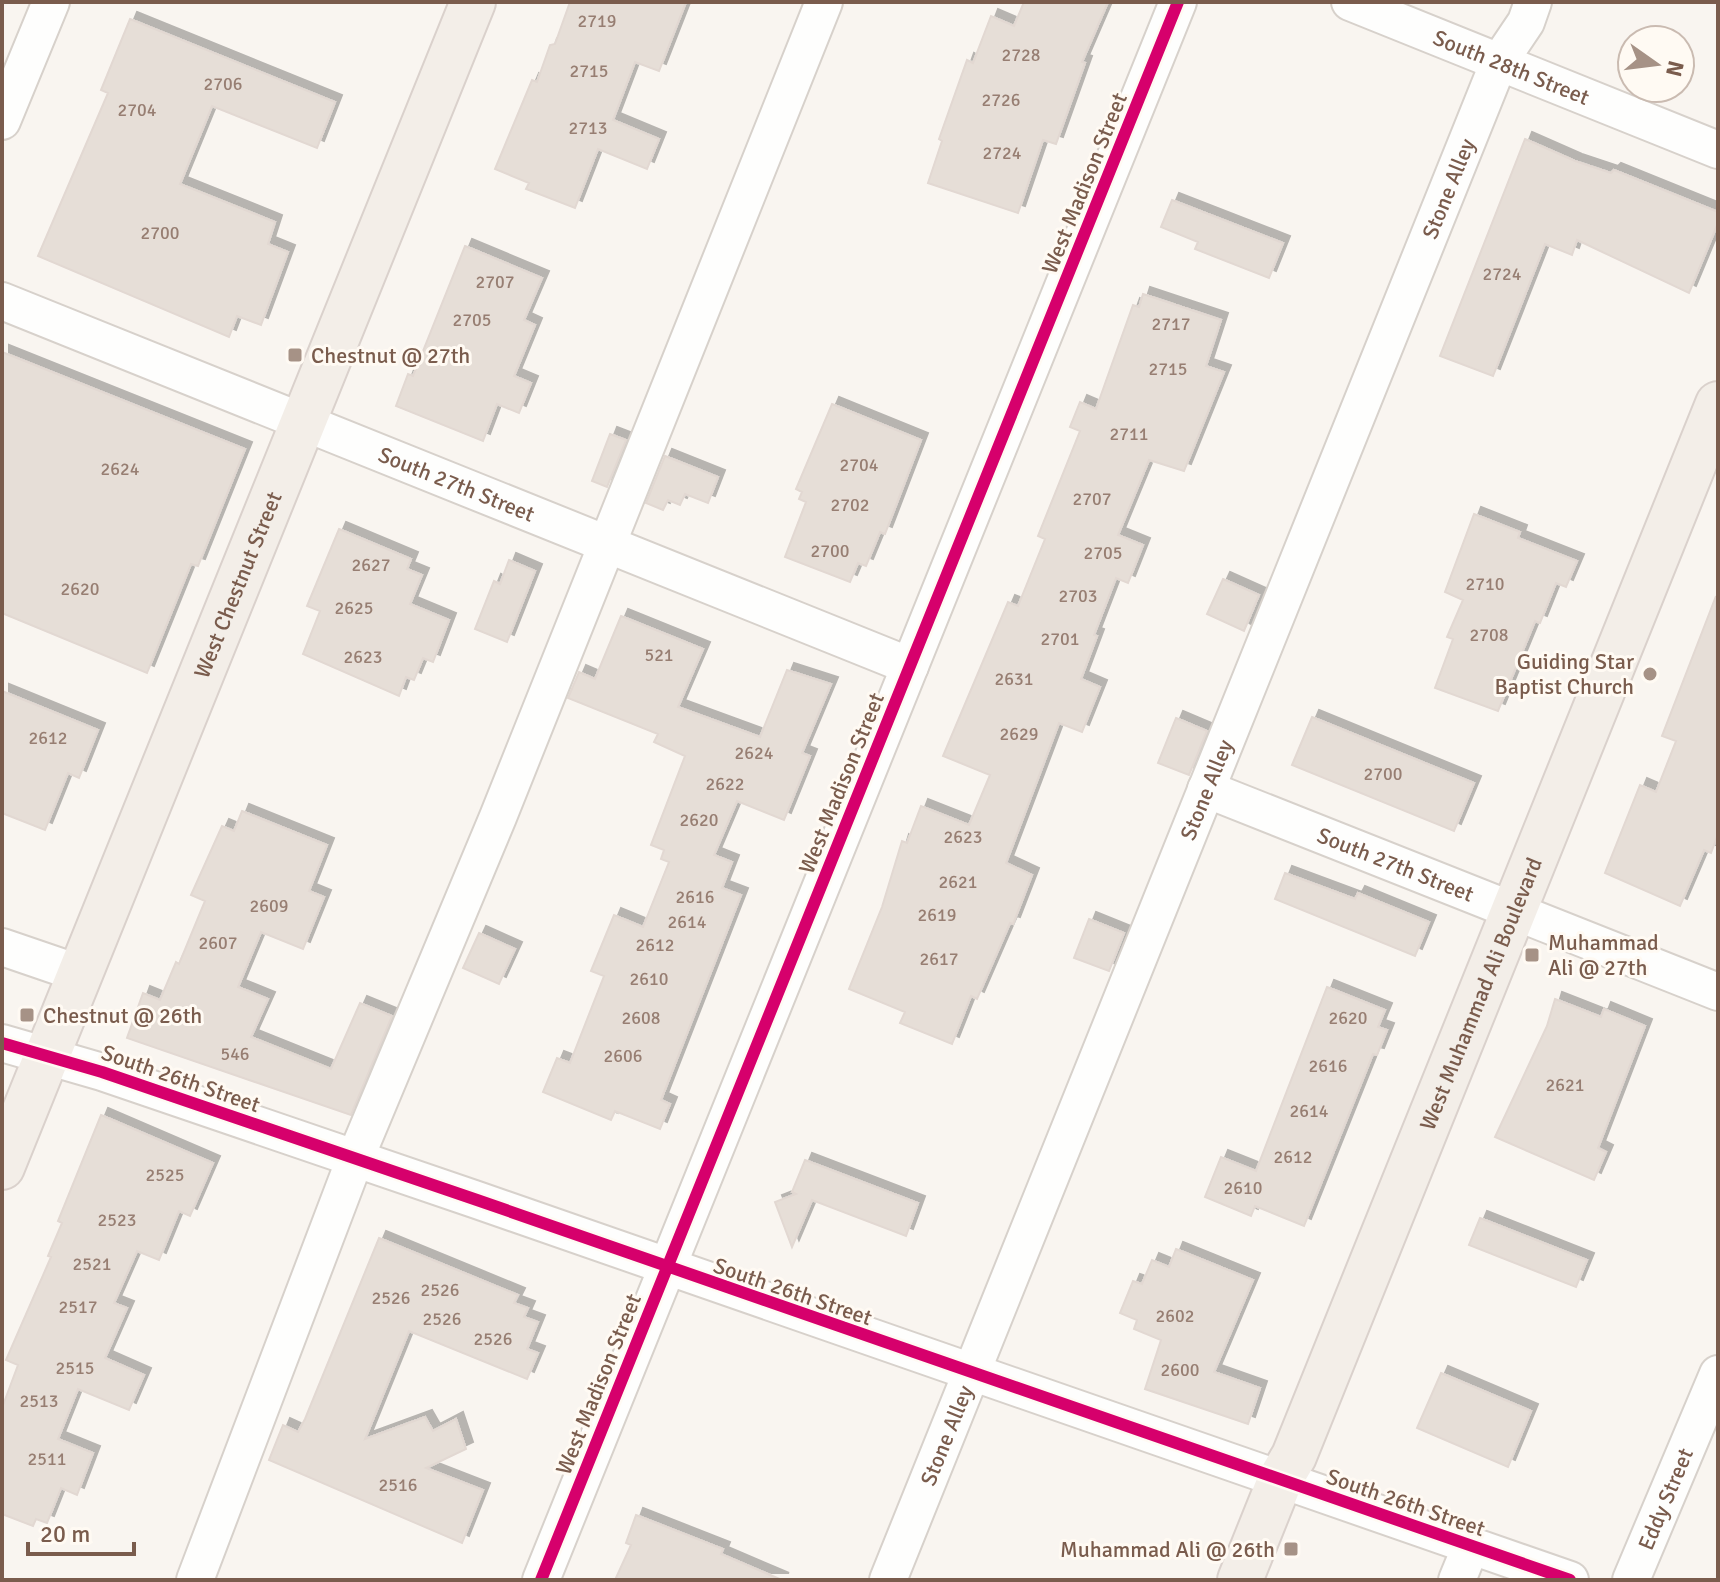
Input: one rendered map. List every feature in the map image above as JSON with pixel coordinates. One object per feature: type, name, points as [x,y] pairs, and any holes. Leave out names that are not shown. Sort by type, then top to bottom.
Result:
[{"type":"main road","name":"West Chestnut Street","points":[[2,1167],[473,2]]},
{"type":"main road","name":"West Muhammad Ali Boulevard","points":[[1240,1580],[1281,1478],[1294,1456],[1718,404]]},
{"type":"street","points":[[2,121],[51,2]]},
{"type":"street","points":[[195,1580],[355,1159],[607,544],[824,2]]},
{"type":"street","name":"West Madison Street","points":[[541,1580],[1178,2]]},
{"type":"street","name":"South 28th Street","points":[[1350,2],[1718,150]]},
{"type":"street","name":"Stone Alley","points":[[888,1580],[1499,62],[1526,22],[1533,2]]},
{"type":"street","name":"South 27th Street","points":[[2,301],[910,666]]},
{"type":"street","name":"South 27th Street","points":[[1206,789],[1718,992]]},
{"type":"street","points":[[2,947],[81,974]]},
{"type":"street","name":"South 26th Street","points":[[2,1043],[355,1159],[1570,1580]]},
{"type":"street","name":"Eddy Street","points":[[1631,1580],[1718,1374]]},
{"type":"street","points":[[1457,1580],[1471,1546]]},
{"type":"building","points":[[570,2],[686,2],[659,71],[635,62],[613,120],[659,139],[647,169],[598,149],[575,208],[526,189],[529,183],[495,169],[532,80],[537,82],[550,45],[555,44]]},
{"type":"building","points":[[1024,2],[1108,2],[1082,62],[1085,63],[1056,144],[1043,140],[1018,213],[928,183],[942,141],[939,139],[967,60],[973,63],[991,16],[1014,26]]},
{"type":"building","points":[[130,19],[335,102],[317,148],[212,106],[180,184],[275,222],[268,244],[288,252],[261,325],[237,316],[229,337],[38,256],[108,93],[101,90]]},
{"type":"building","points":[[1525,139],[1575,161],[1611,173],[1614,170],[1718,212],[1718,223],[1689,293],[1577,240],[1572,255],[1545,244],[1493,376],[1440,356]]},
{"type":"building","points":[[1172,200],[1283,243],[1269,278],[1195,249],[1198,242],[1161,227]]},
{"type":"building","points":[[465,246],[542,278],[524,320],[535,325],[514,376],[531,383],[519,413],[497,404],[483,441],[396,406],[408,374],[413,376]]},
{"type":"building","points":[[1143,294],[1221,320],[1206,366],[1224,372],[1184,471],[1149,460],[1118,535],[1143,545],[1128,583],[1116,578],[1094,635],[1097,636],[1081,679],[1100,687],[1082,732],[1059,723],[1006,863],[1032,875],[1013,924],[1010,923],[977,999],[971,996],[952,1044],[900,1023],[905,1012],[849,989],[882,907],[902,841],[907,843],[921,806],[969,825],[990,775],[943,756],[1008,602],[1018,606],[1045,539],[1038,536],[1080,431],[1070,427],[1080,402],[1096,409],[1133,305],[1139,307]]},
{"type":"building","points":[[2,352],[245,449],[198,566],[191,564],[147,673],[2,613]]},
{"type":"building","points":[[832,404],[921,440],[885,534],[880,532],[866,566],[858,563],[850,582],[785,557],[806,502],[799,499],[802,492],[796,489]]},
{"type":"building","points":[[610,434],[626,440],[607,487],[592,481]]},
{"type":"building","points":[[665,456],[718,477],[708,503],[685,494],[680,505],[668,500],[663,510],[646,503]]},
{"type":"building","points":[[1474,514],[1520,532],[1518,538],[1577,561],[1566,587],[1556,583],[1540,623],[1535,621],[1498,711],[1435,688],[1453,639],[1447,637],[1463,600],[1445,592]]},
{"type":"building","points":[[339,529],[411,559],[407,569],[422,575],[410,604],[449,620],[433,662],[423,658],[414,680],[406,677],[399,696],[303,654],[320,611],[307,606]]},
{"type":"building","points":[[509,560],[535,571],[507,642],[475,629],[494,581],[500,584]]},
{"type":"building","points":[[1223,579],[1259,595],[1244,631],[1207,614]]},
{"type":"building","points":[[1716,596],[1718,834],[1711,853],[1704,850],[1680,906],[1605,873],[1640,785],[1656,792],[1676,741],[1662,736]]},
{"type":"building","points":[[621,616],[703,649],[678,707],[760,737],[787,670],[831,684],[802,753],[810,756],[784,820],[737,801],[714,855],[732,862],[722,888],[741,895],[661,1100],[670,1104],[660,1129],[615,1111],[611,1120],[543,1092],[557,1058],[570,1063],[604,976],[591,971],[614,915],[643,927],[669,862],[661,859],[664,850],[651,845],[685,756],[654,742],[658,734],[568,698],[579,672],[595,679]]},
{"type":"building","points":[[2,691],[98,730],[79,778],[68,773],[45,830],[2,813]]},
{"type":"building","points":[[1312,717],[1474,783],[1454,831],[1292,765]]},
{"type":"building","points":[[1176,718],[1207,731],[1189,775],[1158,763]]},
{"type":"building","points":[[242,811],[327,845],[309,891],[324,897],[303,949],[261,932],[238,987],[268,999],[251,1037],[331,1069],[360,1003],[392,1016],[351,1115],[127,1038],[143,993],[160,1000],[176,962],[179,964],[205,901],[191,895],[222,826],[234,831]]},
{"type":"building","points":[[1285,873],[1355,899],[1358,893],[1429,922],[1415,956],[1275,899]]},
{"type":"building","points":[[1089,919],[1124,933],[1109,971],[1074,958]]},
{"type":"building","points":[[479,933],[515,949],[499,984],[463,968]]},
{"type":"building","points":[[1327,987],[1385,1010],[1378,1027],[1387,1030],[1377,1055],[1373,1054],[1304,1226],[1255,1206],[1251,1216],[1205,1197],[1221,1157],[1256,1171]]},
{"type":"building","points":[[1555,999],[1601,1017],[1604,1009],[1645,1026],[1598,1148],[1606,1152],[1594,1180],[1495,1137],[1547,1026]]},
{"type":"building","points":[[101,1115],[213,1163],[190,1216],[179,1211],[159,1260],[137,1251],[114,1303],[127,1308],[105,1358],[144,1375],[129,1410],[78,1389],[58,1439],[93,1453],[77,1495],[61,1488],[47,1523],[36,1519],[33,1526],[2,1514],[2,1408],[18,1365],[6,1360],[51,1257],[48,1256],[62,1223],[58,1221]]},
{"type":"building","points":[[805,1160],[918,1203],[906,1236],[812,1200],[792,1247],[775,1202],[796,1194],[792,1192]]},
{"type":"building","points":[[1480,1218],[1587,1260],[1576,1287],[1469,1245]]},
{"type":"building","points":[[379,1238],[518,1295],[514,1303],[528,1308],[524,1317],[538,1322],[527,1349],[538,1353],[527,1379],[409,1331],[365,1439],[425,1417],[433,1431],[456,1419],[466,1449],[426,1468],[483,1490],[462,1543],[269,1460],[283,1425],[298,1432],[305,1419]]},
{"type":"building","points":[[1176,1249],[1253,1280],[1214,1372],[1260,1388],[1248,1424],[1145,1389],[1161,1340],[1134,1329],[1137,1320],[1120,1313],[1133,1281],[1142,1284],[1152,1260],[1169,1267]]},
{"type":"building","points":[[1441,1373],[1531,1411],[1508,1467],[1417,1428]]},
{"type":"building","points":[[636,1515],[723,1549],[721,1554],[782,1580],[615,1580],[631,1545],[626,1543]]},
{"type":"cycle path","points":[[541,1580],[1178,2]]},
{"type":"cycle path","points":[[2,1043],[102,1072],[477,1200],[1570,1580]]},
{"type":"place","name":"Chestnut @ 27th","points":[[295,355]]},
{"type":"place","name":"Guiding Star Baptist Church","points":[[1650,674]]},
{"type":"place","name":"Muhammad Ali @ 27th","points":[[1532,955]]},
{"type":"place","name":"Chestnut @ 26th","points":[[27,1015]]},
{"type":"place","name":"Muhammad Ali @ 26th","points":[[1291,1549]]}]
